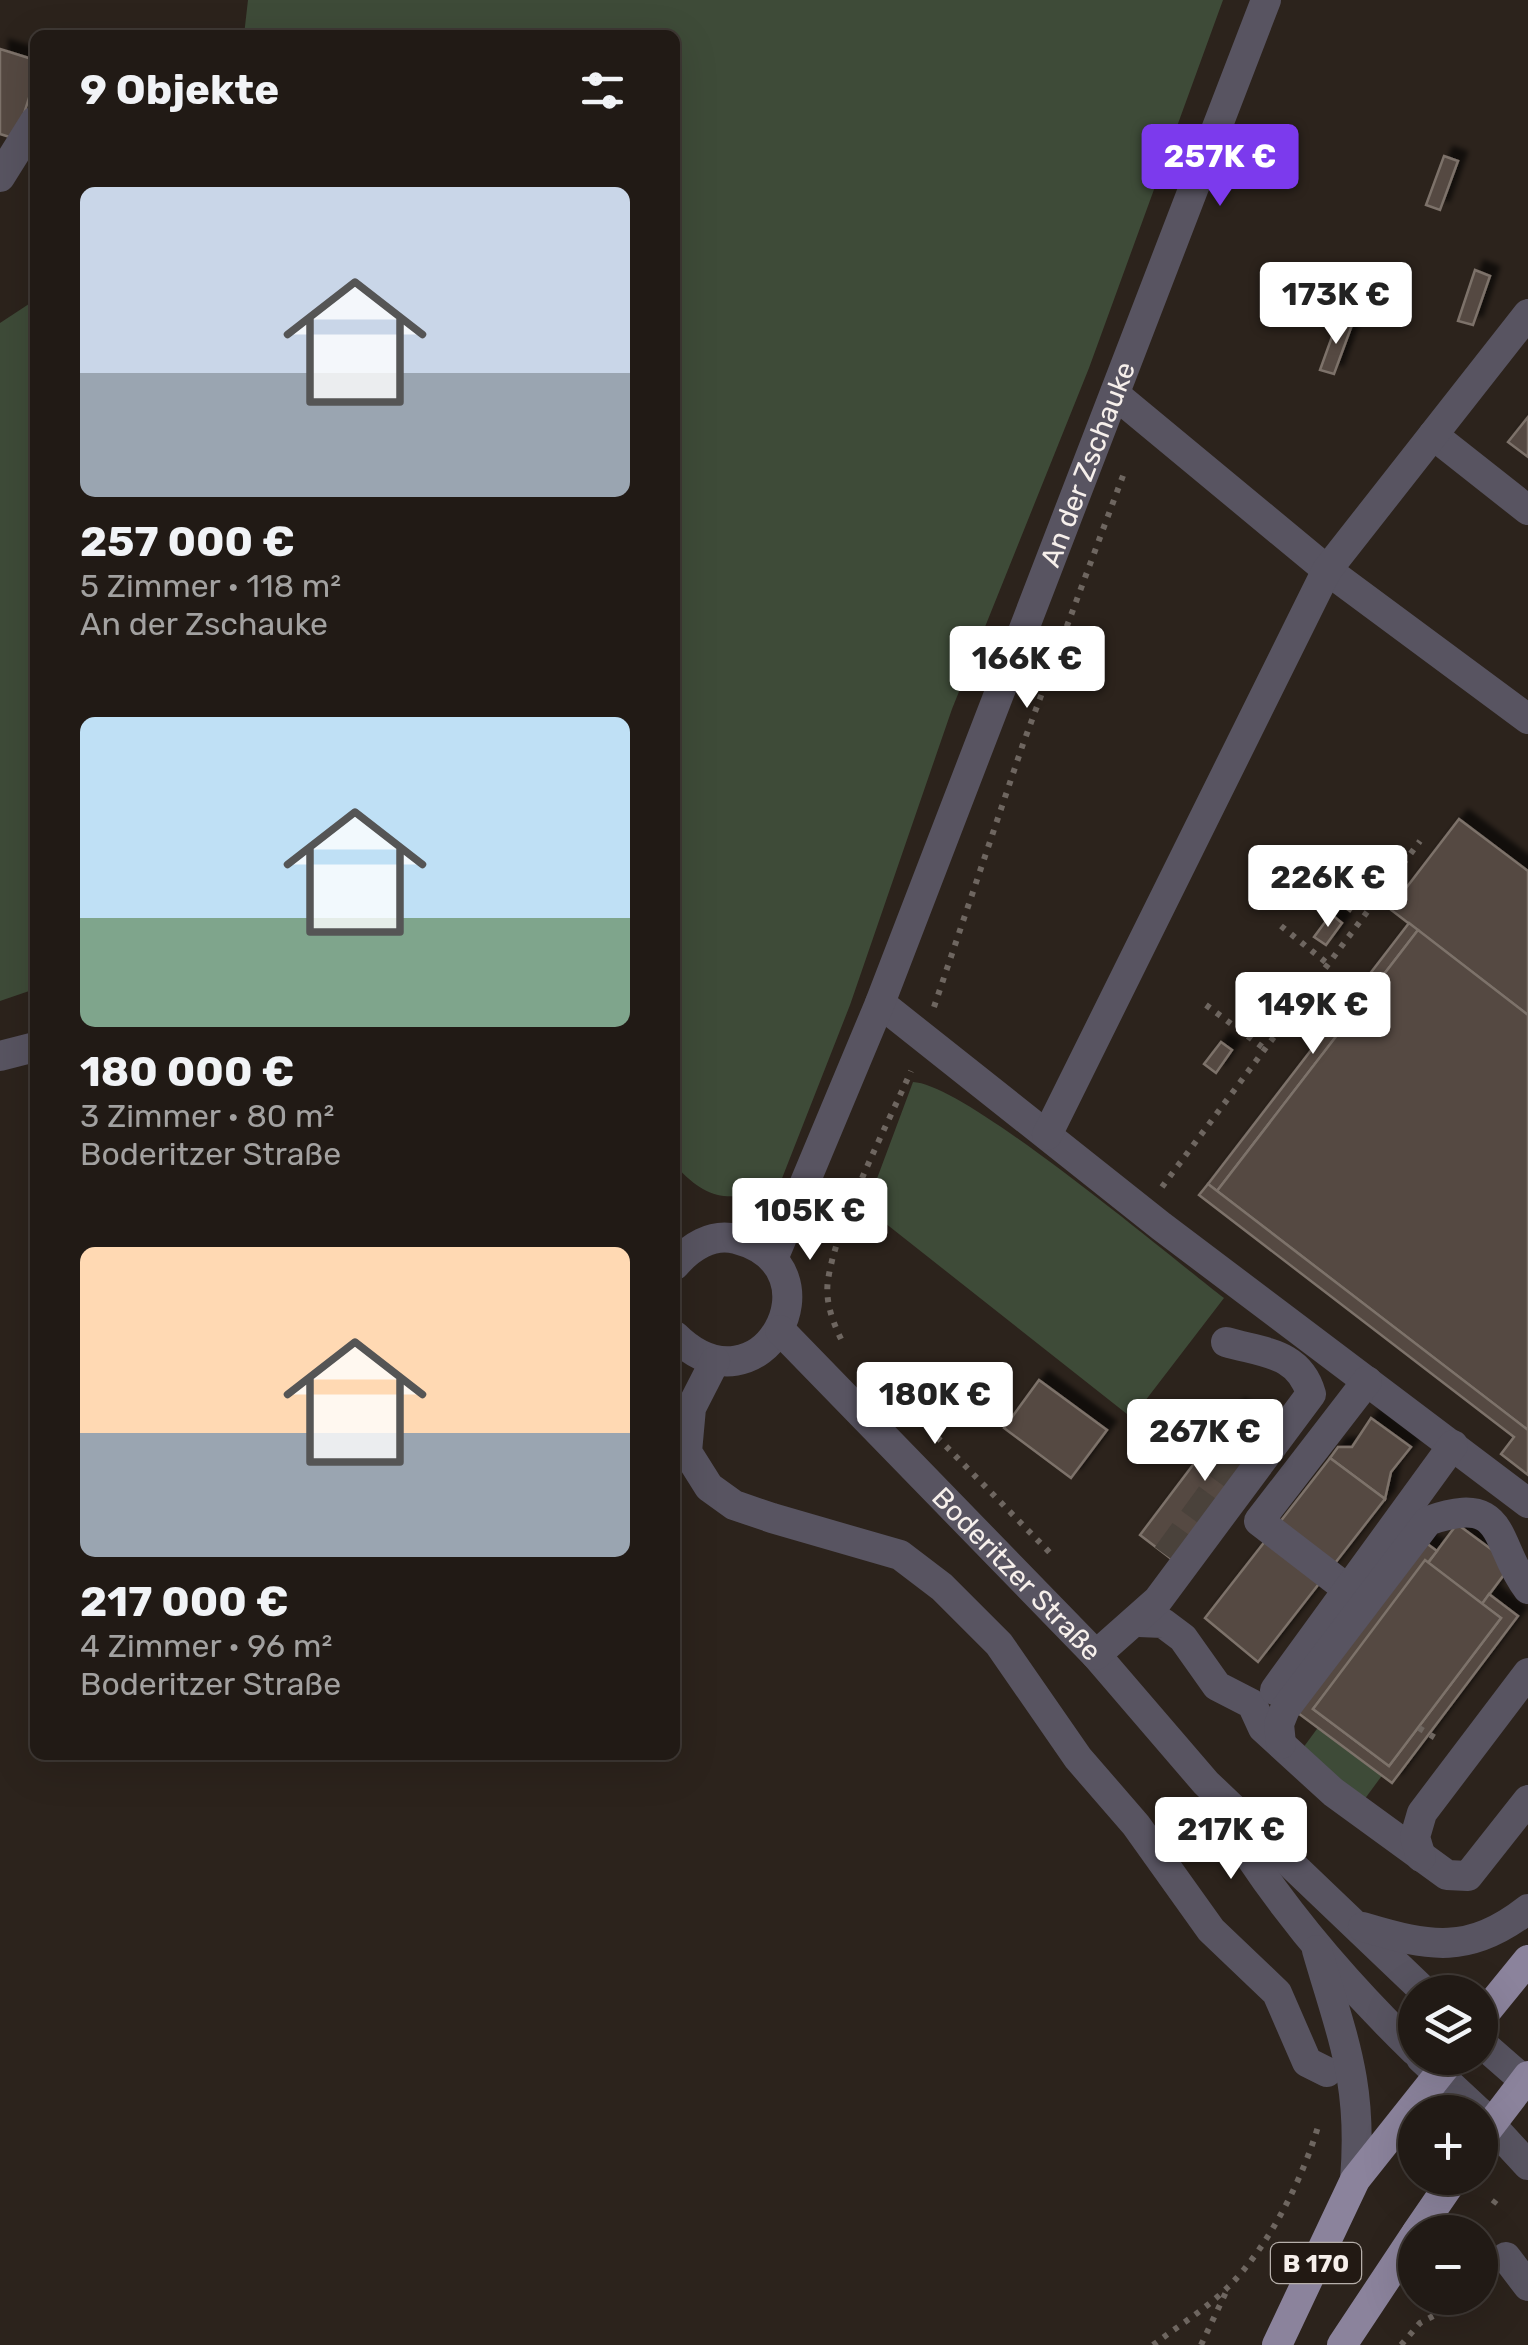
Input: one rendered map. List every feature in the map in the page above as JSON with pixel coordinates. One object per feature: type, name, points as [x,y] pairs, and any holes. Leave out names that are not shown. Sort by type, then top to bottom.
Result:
[{"type":"main road","points":[[1498,1997],[1528,1960]]},
{"type":"main road","name":"B 170","points":[[1277,2345],[1355,2180],[1429,2075]]},
{"type":"main road","points":[[1498,2108],[1527,2080]]},
{"type":"main road","name":"B 170","points":[[1342,2345],[1398,2261]]},
{"type":"street","name":"An der Zschauke","points":[[774,1259],[880,1004],[1118,396],[1266,0]]},
{"type":"street","points":[[0,177],[30,129]]},
{"type":"street","points":[[1046,1135],[1326,570],[1528,314]]},
{"type":"street","points":[[1118,396],[1326,570],[1528,719]]},
{"type":"street","points":[[1433,435],[1528,510]]},
{"type":"street","points":[[880,1004],[1143,1212],[1528,1502]]},
{"type":"street","points":[[0,1056],[30,1048]]},
{"type":"street","points":[[680,1252],[706,1240],[729,1237],[754,1244],[774,1259],[787,1294],[780,1330],[764,1350],[740,1360],[715,1361],[693,1353],[680,1341]]},
{"type":"street","name":"Boderitzer Straße","points":[[780,1330],[1096,1655],[1206,1782],[1408,1975]]},
{"type":"street","points":[[1096,1655],[1139,1622],[1311,1394],[1304,1372],[1287,1360],[1226,1342]]},
{"type":"street","points":[[715,1361],[691,1408],[686,1452],[709,1487],[734,1505],[900,1554],[942,1588],[999,1644],[1078,1758],[1136,1824],[1211,1930],[1277,1992],[1308,2062],[1328,2072]]},
{"type":"street","points":[[1346,1588],[1259,1521],[1366,1381]]},
{"type":"street","points":[[1252,1704],[1276,1689],[1453,1445]]},
{"type":"street","points":[[1281,1744],[1279,1724],[1286,1709],[1428,1521],[1458,1510],[1486,1516],[1505,1540],[1528,1589]]},
{"type":"street","points":[[1139,1622],[1163,1623],[1184,1638],[1216,1686],[1252,1704],[1263,1728],[1333,1792],[1447,1875],[1468,1876],[1528,1800]]},
{"type":"street","points":[[1421,1857],[1414,1838],[1422,1813],[1528,1673]]},
{"type":"street","name":"Boderitzer Straße","points":[[1206,1782],[1246,1854],[1315,1942],[1398,2033]]},
{"type":"street","name":"Boderitzer Straße","points":[[1360,1926],[1421,1945],[1461,1944],[1484,1937],[1528,1909]]},
{"type":"street","name":"Boderitzer Straße","points":[[1315,1942],[1353,2068],[1360,2126],[1355,2180]]},
{"type":"street","points":[[1498,2057],[1527,2080]]},
{"type":"street","points":[[1446,2075],[1462,2095]]},
{"type":"street","points":[[1498,2136],[1528,2164]]},
{"type":"street","points":[[1506,2257],[1528,2286]]},
{"type":"path","points":[[842,1341],[829,1314],[831,1268],[924,1038],[1023,744],[1116,502],[1140,418]]},
{"type":"path","points":[[1143,1212],[1420,841]]},
{"type":"path","points":[[1367,861],[1390,880]]},
{"type":"path","points":[[1280,926],[1328,964]]},
{"type":"path","points":[[1206,1005],[1264,1049]]},
{"type":"path","points":[[1192,1126],[1202,1134]]},
{"type":"path","points":[[934,1434],[1058,1562]]},
{"type":"path","points":[[1202,2345],[1228,2288],[1284,2208],[1310,2155],[1328,2072]]},
{"type":"path","points":[[1493,2204],[1501,2194]]},
{"type":"path","points":[[1153,2345],[1228,2288]]},
{"type":"path","points":[[1401,2345],[1420,2323],[1435,2315]]},
{"type":"green space","points":[[248,0],[1223,0],[1089,368],[952,709],[850,1005],[779,1186],[748,1195],[722,1196],[699,1187],[680,1170],[680,30],[245,30]]},
{"type":"green space","points":[[30,303],[30,991],[0,1001],[0,323]]},
{"type":"green space","points":[[913,1082],[939,1090],[1020,1140],[1224,1298],[1132,1418],[866,1208]]},
{"type":"green space","points":[[1325,1718],[1389,1766],[1364,1800],[1300,1752]]},
{"type":"building","points":[[0,49],[30,58],[30,95],[16,139],[0,134]]},
{"type":"building","points":[[1444,156],[1458,161],[1440,210],[1426,205]]},
{"type":"building","points":[[1475,270],[1490,276],[1473,325],[1458,321]]},
{"type":"building","points":[[1338,320],[1352,325],[1334,374],[1320,370]]},
{"type":"building","points":[[1528,417],[1528,457],[1508,442]]},
{"type":"building","points":[[1459,819],[1528,871],[1528,1015],[1390,909]]},
{"type":"building","points":[[1355,880],[1367,889],[1350,911],[1339,903]]},
{"type":"building","points":[[1331,914],[1342,923],[1326,945],[1314,937]]},
{"type":"building","points":[[1409,923],[1418,930],[1217,1191],[1208,1184]]},
{"type":"building","points":[[1418,930],[1528,1015],[1528,1430],[1217,1191]]},
{"type":"building","points":[[1221,1042],[1232,1050],[1216,1073],[1204,1064]]},
{"type":"building","points":[[1208,1184],[1528,1430],[1528,1475],[1501,1454],[1514,1437],[1199,1195]]},
{"type":"building","points":[[1039,1380],[1107,1430],[1071,1478],[1004,1428]]},
{"type":"building","points":[[1236,1408],[1271,1434],[1174,1561],[1140,1535]]},
{"type":"building","points":[[1371,1418],[1411,1447],[1391,1472],[1385,1499],[1330,1458],[1338,1447],[1352,1447]]},
{"type":"building","points":[[1330,1458],[1385,1499],[1258,1662],[1205,1618]]},
{"type":"building","points":[[1457,1524],[1499,1555],[1506,1572],[1482,1604],[1428,1563]]},
{"type":"building","points":[[1422,1540],[1437,1551],[1313,1709],[1389,1766],[1501,1618],[1482,1604],[1489,1594],[1518,1616],[1392,1783],[1294,1710]]},
{"type":"building","points":[[1425,1560],[1501,1618],[1389,1766],[1313,1709]]},
{"type":"tunnel","points":[[1167,1556],[1261,1427]]}]
